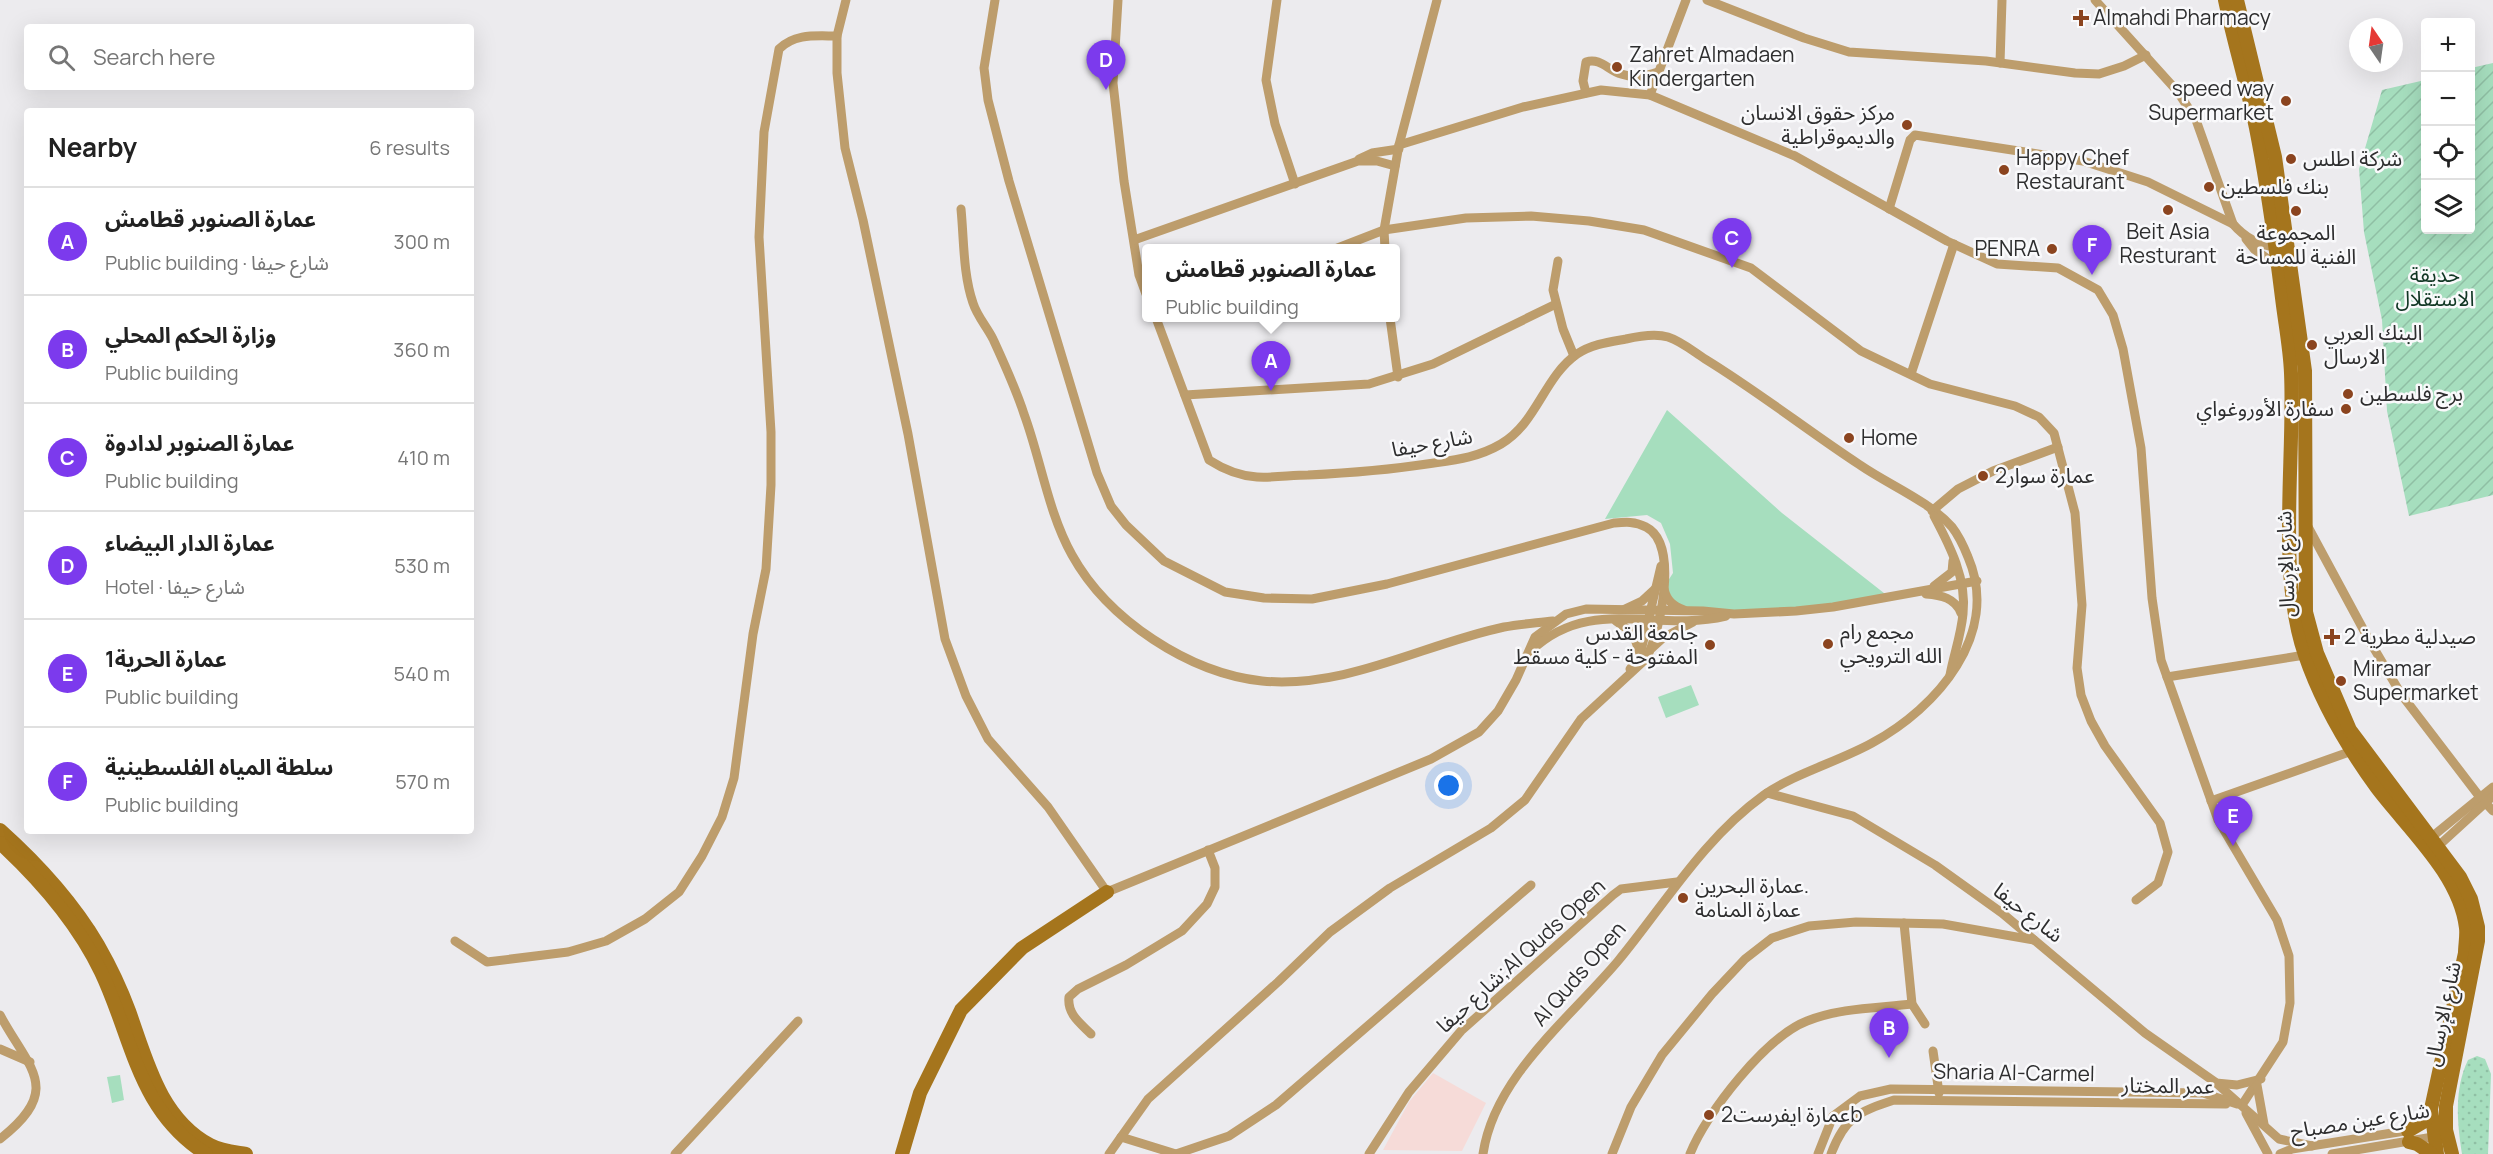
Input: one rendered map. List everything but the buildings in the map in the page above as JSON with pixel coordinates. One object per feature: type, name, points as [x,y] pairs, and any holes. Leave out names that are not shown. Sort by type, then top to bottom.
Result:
[{"type":"main road","name":"شارع الإرسال","points":[[2224,0],[2255,125],[2276,247],[2291,372],[2292,573],[2296,619],[2305,655],[2341,734],[2378,788],[2464,884],[2471,899],[2478,927],[2476,957],[2435,1154]]},
{"type":"main road","name":"شارع الإرسال","points":[[2237,0],[2275,157],[2305,371],[2306,612],[2317,653],[2350,730],[2430,845],[2455,893],[2466,929],[2464,953],[2431,1110],[2452,1154]]},
{"type":"main road","points":[[0,830],[58,888],[97,945],[129,1010],[145,1060],[160,1094],[200,1139],[219,1149],[246,1154]]},
{"type":"main road","points":[[0,843],[51,894],[77,931],[105,981],[119,1013],[142,1080],[152,1099],[187,1140],[206,1154]]},
{"type":"main road","points":[[902,1154],[920,1093],[961,1010],[1022,948],[1107,892]]},
{"type":"main road","points":[[2431,1110],[2425,1121],[2408,1136],[2435,1154]]},
{"type":"street","points":[[846,0],[837,36],[837,73],[845,148],[863,220],[908,434],[945,639],[966,696],[988,739],[1048,807],[1107,892],[1431,759],[1471,737],[1479,732],[1498,711],[1516,680],[1535,637],[1553,621],[1566,614],[1586,609],[1623,610],[1698,620]]},
{"type":"street","points":[[995,0],[984,68],[988,100],[1009,181],[1097,473],[1111,506],[1126,525],[1164,561],[1225,592],[1264,598],[1312,599],[1388,584],[1614,523],[1631,522],[1648,527],[1659,541],[1663,561],[1652,648],[1646,659],[1581,719],[1525,800],[1491,828],[1390,888],[1330,932],[1148,1099],[1109,1154]]},
{"type":"street","points":[[1118,0],[1113,83],[1124,181],[1142,283]]},
{"type":"street","points":[[1277,0],[1266,80],[1275,124],[1295,184]]},
{"type":"street","points":[[1650,95],[1686,0]]},
{"type":"street","points":[[1707,0],[1804,38],[1849,52],[2000,63],[2099,74],[2124,66],[2146,55]]},
{"type":"street","points":[[2000,63],[2002,0]]},
{"type":"street","points":[[2095,0],[2178,92],[2196,120],[2234,224],[2254,249],[2278,267]]},
{"type":"street","points":[[1385,244],[1384,230],[1399,147],[1436,1]]},
{"type":"street","points":[[455,941],[487,962],[568,952],[606,941],[645,919],[679,892],[702,856],[722,817],[734,778],[750,656],[765,569],[771,485],[766,332],[759,237],[764,132],[779,49],[785,43],[800,36],[837,36]]},
{"type":"street","points":[[1586,93],[1584,67],[1586,62],[1591,60],[1621,74],[1646,76],[1659,72]]},
{"type":"street","points":[[1358,161],[1360,157],[1372,153],[1399,147],[1513,110],[1586,93],[1601,90],[1650,95],[1795,156],[1954,244],[1997,264],[2058,268],[2098,290],[2113,315],[2123,349],[2141,448],[2152,598],[2161,660],[2218,820],[2277,920],[2289,956],[2290,1003],[2283,1042],[2242,1105],[2269,1154]]},
{"type":"street","points":[[1889,209],[1910,140],[1915,135],[2084,161],[2148,182],[2234,224]]},
{"type":"street","points":[[1134,240],[1358,161],[1377,161],[1395,166]]},
{"type":"street","points":[[961,209],[969,289],[974,307],[992,338],[1024,413],[1054,509],[1072,555],[1094,586],[1122,615],[1162,645],[1221,672],[1263,681],[1316,679],[1372,667],[1503,627],[1553,621]]},
{"type":"street","points":[[1348,244],[1384,230],[1466,218],[1531,216],[1589,221],[1644,230],[1751,268],[1861,351],[1930,384],[2015,406],[2039,417],[2054,433],[2075,513],[2082,605],[2076,668],[2081,695],[2091,721],[2105,746],[2160,823],[2169,852],[2158,883],[2136,900]]},
{"type":"street","points":[[2244,237],[2264,237],[2273,226]]},
{"type":"street","points":[[2244,237],[2276,247]]},
{"type":"street","points":[[1911,374],[1954,244]]},
{"type":"street","points":[[1558,261],[1553,290],[1563,329],[1574,356]]},
{"type":"street","points":[[1185,395],[1369,384],[1398,377],[1432,364],[1556,304]]},
{"type":"street","name":"شارع حيفا","points":[[1158,322],[1209,460],[1221,467],[1255,477],[1370,472],[1475,457],[1505,442],[1529,420],[1561,369],[1574,356],[1599,344],[1649,335],[1668,337],[1750,387],[1813,434],[1932,511],[1951,527],[1963,545],[1977,581],[1978,612],[1971,639],[1960,663],[1939,691],[1920,710],[1875,742],[1767,792],[1722,830]]},
{"type":"street","points":[[1391,322],[1398,377]]},
{"type":"street","points":[[1932,511],[1958,489],[1993,471],[2058,447]]},
{"type":"street","name":"شارع حيفا","points":[[1932,511],[1953,552],[1961,584],[1963,616],[1950,675]]},
{"type":"street","points":[[2305,521],[2401,694],[2486,798],[2493,811]]},
{"type":"street","points":[[1915,592],[1936,586],[1952,572],[1953,552]]},
{"type":"street","points":[[1652,648],[1678,628],[1698,620],[1734,614],[1833,607],[1977,581]]},
{"type":"street","points":[[1623,610],[1642,601],[1660,587]]},
{"type":"street","points":[[1660,587],[1674,607],[1686,611]]},
{"type":"street","points":[[1915,592],[1949,598],[1958,606],[1963,616]]},
{"type":"street","points":[[1525,657],[1558,630],[1593,619],[1614,620],[1686,611],[1734,614]]},
{"type":"street","points":[[1618,684],[1640,655],[1655,616]]},
{"type":"street","points":[[1614,620],[1627,626],[1633,633],[1640,655]]},
{"type":"street","points":[[2167,677],[2305,655]]},
{"type":"street","points":[[2211,801],[2352,751]]},
{"type":"street","points":[[2430,845],[2486,798],[2493,787]]},
{"type":"street","name":"شارع حيفا","points":[[1767,792],[1853,816],[1935,865],[2002,913],[2145,1033],[2215,1082],[2279,1139],[2312,1146]]},
{"type":"street","name":"Al Quds Open","points":[[1483,1154],[1486,1132],[1518,1072],[1619,959],[1677,882],[1722,830]]},
{"type":"street","points":[[1092,1034],[1072,1015],[1068,1005],[1069,997],[1078,989],[1126,965],[1182,931],[1206,904],[1215,887],[1215,868],[1208,850]]},
{"type":"street","name":"شارع حيفا;Al Quds Open","points":[[1369,1154],[1409,1092],[1461,1031],[1613,895],[1621,889],[1677,882]]},
{"type":"street","points":[[1121,1137],[1176,1154],[1229,1136],[1276,1105],[1532,885]]},
{"type":"street","points":[[1612,1154],[1631,1107],[1662,1055],[1712,994],[1745,959],[1772,938],[1800,928],[1832,923],[1904,923],[1943,924],[2034,940]]},
{"type":"street","points":[[1904,923],[1912,1004],[1925,1024]]},
{"type":"street","points":[[1690,1154],[1707,1119],[1733,1086],[1779,1037],[1808,1020],[1835,1014],[1912,1004]]},
{"type":"street","points":[[0,1015],[30,1062],[37,1079],[37,1091],[22,1117],[0,1139]]},
{"type":"street","points":[[675,1154],[798,1022]]},
{"type":"street","points":[[0,1049],[30,1062]]},
{"type":"street","points":[[1933,1051],[1937,1090],[1942,1101]]},
{"type":"street","points":[[2203,1093],[2209,1085],[2205,1075]]},
{"type":"street","points":[[2215,1082],[2238,1085],[2259,1082]]},
{"type":"street","points":[[2259,1082],[2265,1127]]},
{"type":"street","name":"Sharia Al-Carmel","points":[[1818,1154],[1833,1116],[1860,1096],[1890,1089],[2203,1093],[2242,1105]]},
{"type":"street","name":"عمر المختار","points":[[1831,1154],[1847,1122],[1869,1109],[1894,1100],[2242,1105]]},
{"type":"street","name":"شارع عين مصباح","points":[[2280,1154],[2292,1149],[2312,1146],[2440,1131]]},
{"type":"street","name":"شارع عين مصباح","points":[[2332,1154],[2408,1136]]},
{"type":"shaded area","points":[[1433,1073],[1486,1103],[1462,1151],[1383,1150],[1409,1102]]},
{"type":"green space","name":"حديقة الاستقلال","points":[[2493,63],[2493,495],[2409,516],[2387,411],[2382,320],[2364,232],[2359,169],[2382,90],[2421,81],[2421,234],[2475,234],[2475,67]]},
{"type":"green space","points":[[1667,410],[1782,513],[1889,597],[1817,609],[1686,611],[1665,594],[1664,587],[1673,573],[1670,544],[1661,523],[1647,515],[1605,519]]},
{"type":"green space","points":[[1691,685],[1699,705],[1666,718],[1658,697]]},
{"type":"green space","points":[[2477,1056],[2485,1059],[2491,1074],[2488,1154],[2462,1154],[2458,1118],[2460,1083],[2468,1060]]},
{"type":"green space","points":[[120,1075],[124,1100],[112,1103],[107,1077]]},
{"type":"place","name":"Almahdi Pharmacy","points":[[2081,18]]},
{"type":"place","name":"Zahret Almadaen Kindergarten","points":[[1617,67]]},
{"type":"place","name":"عمارة الدار البيضاء","points":[[1106,90]]},
{"type":"place","name":"speed way Supermarket","points":[[2286,101]]},
{"type":"place","name":"مركز حقوق الانسان والديموقراطية","points":[[1907,125]]},
{"type":"place","name":"شركة اطلس","points":[[2291,159]]},
{"type":"place","name":"Happy Chef Restaurant","points":[[2004,170]]},
{"type":"place","name":"بنك فلسطين","points":[[2209,187]]},
{"type":"place","name":"Beit Asia Resturant","points":[[2168,210]]},
{"type":"place","name":"المجموعة الفنية للمساحة","points":[[2296,211]]},
{"type":"place","name":"PENRA","points":[[2052,249]]},
{"type":"place","name":"عمارة الصنوبر لدادوة","points":[[1732,268]]},
{"type":"place","name":"سلطة المياه الفلسطينية","points":[[2092,275]]},
{"type":"place","name":"البنك العربي الارسال","points":[[2312,345]]},
{"type":"place","name":"عمارة الصنوبر قطامش","points":[[1271,391]]},
{"type":"place","name":"برج فلسطين","points":[[2348,394]]},
{"type":"place","name":"سفارة الأوروغواي","points":[[2346,409]]},
{"type":"place","name":"Home","points":[[1849,438]]},
{"type":"place","name":"عمارة سوار2","points":[[1983,476]]},
{"type":"place","name":"صيدلية مطرية 2","points":[[2332,637]]},
{"type":"place","name":"مجمع رام الله الترويحي","points":[[1828,644]]},
{"type":"place","name":"جامعة القدس المفتوحة - كلية مسقط","points":[[1710,645]]},
{"type":"place","name":"Miramar Supermarket","points":[[2341,681]]},
{"type":"place","name":"عمارة الحرية1","points":[[2233,846]]},
{"type":"place","name":"عمارة البحرين. عمارة المنامة","points":[[1683,898]]},
{"type":"place","name":"وزارة الحكم المحلي","points":[[1889,1058]]},
{"type":"place","name":"عمارة ايفرست2b","points":[[1709,1115]]}]
